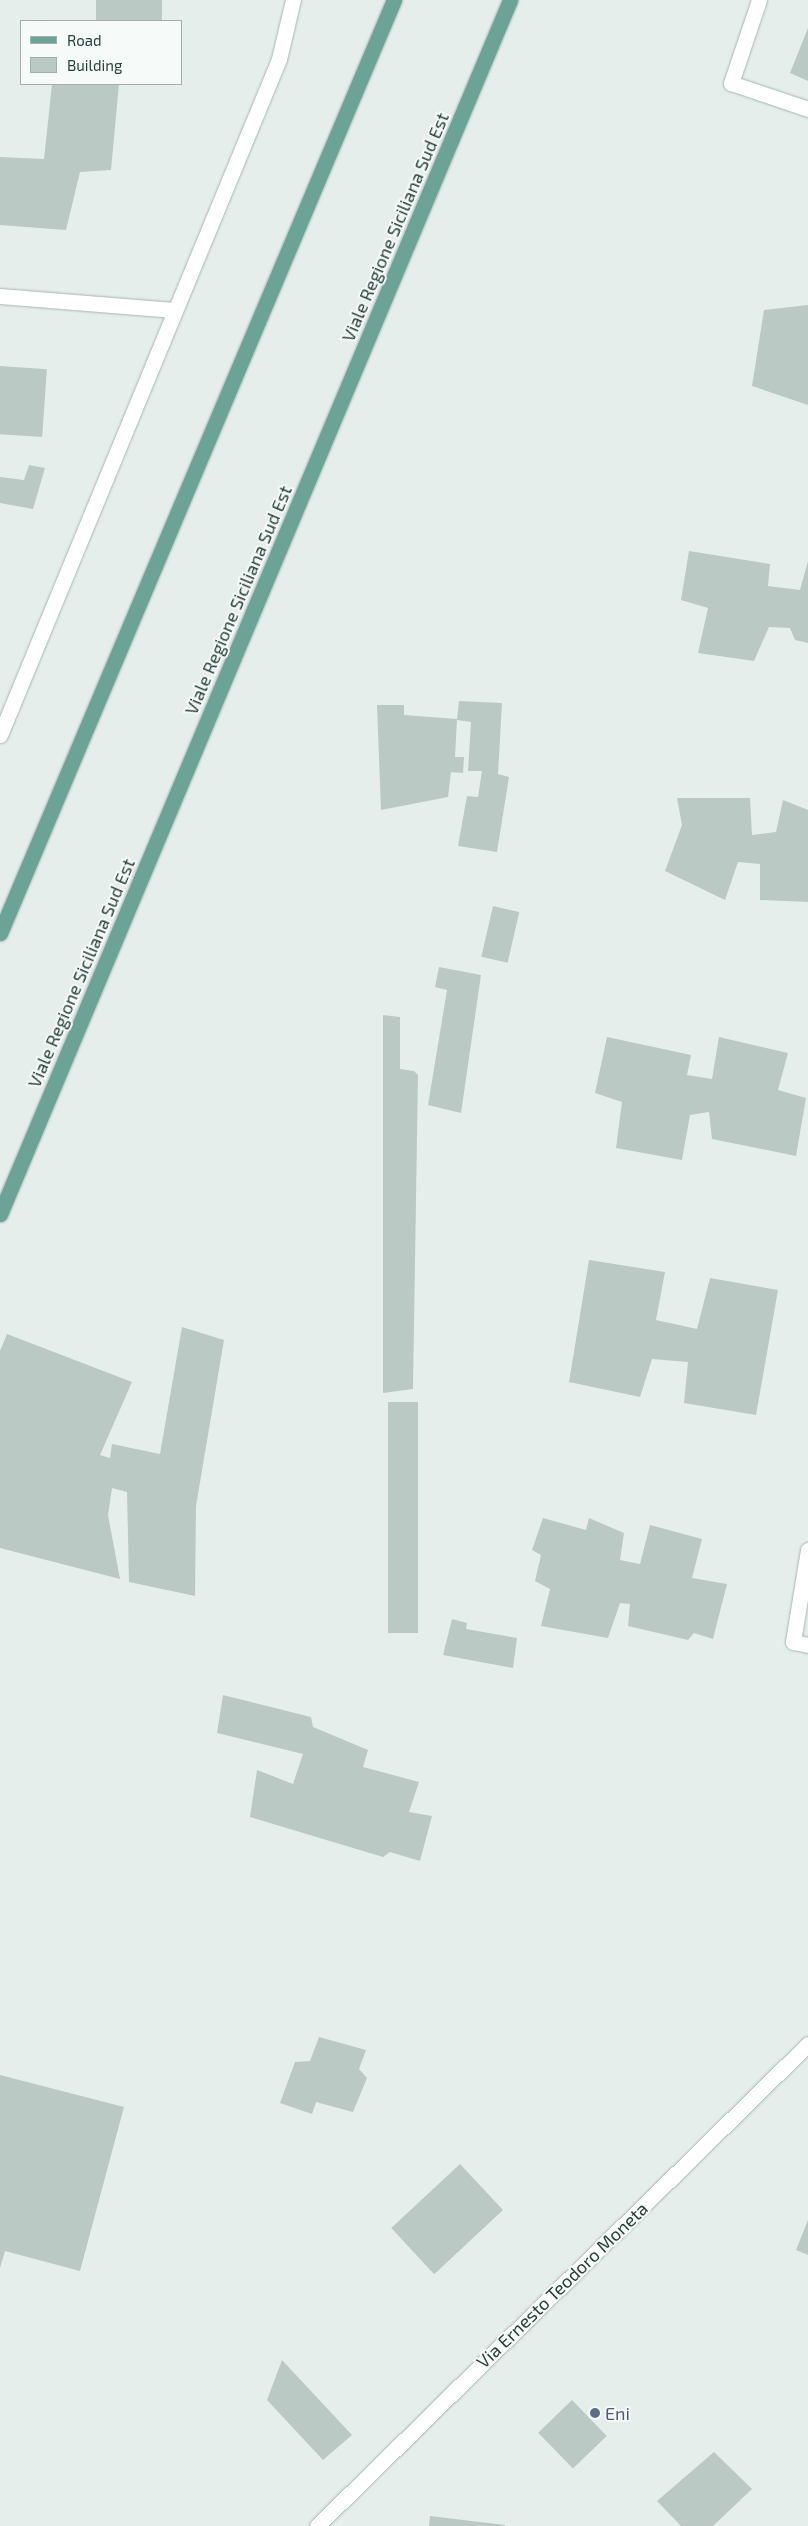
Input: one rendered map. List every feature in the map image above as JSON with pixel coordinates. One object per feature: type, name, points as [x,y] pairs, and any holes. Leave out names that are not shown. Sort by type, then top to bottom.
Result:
[{"type":"main road","points":[[0,934],[394,0]]},
{"type":"main road","name":"Viale Regione Siciliana Sud Est","points":[[0,1214],[510,0]]},
{"type":"street","points":[[0,735],[173,310],[279,59],[293,0]]},
{"type":"street","points":[[759,0],[731,83],[808,109]]},
{"type":"street","points":[[0,296],[173,310]]},
{"type":"street","points":[[808,1550],[793,1642],[808,1645]]},
{"type":"street","name":"Via Ernesto Teodoro Moneta","points":[[317,2526],[808,2044]]},
{"type":"building","points":[[96,0],[162,0],[162,20],[96,20]]},
{"type":"building","points":[[808,28],[808,81],[790,73]]},
{"type":"building","points":[[52,85],[119,85],[111,170],[80,172],[66,230],[0,225],[0,157],[44,159]]},
{"type":"building","points":[[808,305],[808,405],[752,386],[764,310]]},
{"type":"building","points":[[0,366],[47,369],[42,437],[0,434]]},
{"type":"building","points":[[29,465],[45,468],[33,509],[0,503],[0,477],[24,480]]},
{"type":"building","points":[[689,551],[770,564],[768,586],[800,590],[808,561],[808,643],[795,640],[790,628],[769,627],[754,661],[698,653],[708,608],[681,600]]},
{"type":"building","points":[[459,701],[502,703],[498,774],[509,777],[497,852],[458,846],[467,796],[478,797],[482,771],[468,771],[471,722],[457,720]]},
{"type":"building","points":[[377,705],[404,705],[404,715],[457,719],[455,757],[464,757],[463,773],[451,772],[448,797],[381,810]]},
{"type":"building","points":[[677,798],[750,798],[752,835],[776,832],[783,800],[808,810],[808,902],[760,900],[760,864],[738,862],[725,900],[665,871],[682,825]]},
{"type":"building","points":[[493,906],[519,912],[508,963],[481,957]]},
{"type":"building","points":[[439,967],[481,975],[461,1113],[428,1105],[447,990],[435,987]]},
{"type":"building","points":[[383,1015],[400,1017],[400,1069],[414,1071],[418,1075],[413,1389],[383,1393]]},
{"type":"building","points":[[607,1037],[691,1055],[687,1075],[712,1079],[719,1037],[788,1053],[778,1090],[806,1098],[796,1156],[712,1139],[709,1112],[690,1115],[682,1160],[616,1148],[622,1102],[595,1093]]},
{"type":"building","points":[[589,1260],[665,1272],[656,1320],[697,1329],[710,1278],[778,1290],[756,1415],[684,1403],[688,1362],[652,1359],[640,1397],[569,1382]]},
{"type":"building","points":[[182,1327],[224,1340],[196,1506],[195,1596],[129,1582],[127,1492],[112,1488],[108,1515],[120,1579],[0,1548],[0,1351],[7,1334],[132,1382],[100,1455],[110,1458],[112,1444],[160,1454]]},
{"type":"building","points":[[388,1402],[418,1402],[418,1633],[388,1633]]},
{"type":"building","points":[[543,1518],[586,1530],[589,1518],[624,1533],[620,1560],[640,1564],[650,1525],[702,1539],[692,1578],[727,1584],[713,1639],[694,1633],[688,1640],[628,1626],[630,1604],[620,1603],[608,1638],[541,1626],[550,1589],[535,1581],[541,1555],[532,1550]]},
{"type":"building","points":[[452,1619],[467,1623],[466,1629],[517,1638],[513,1668],[443,1655]]},
{"type":"building","points":[[223,1695],[311,1717],[313,1727],[368,1750],[363,1767],[419,1782],[409,1812],[432,1816],[420,1861],[390,1852],[383,1857],[250,1817],[257,1770],[293,1784],[303,1754],[217,1733]]},
{"type":"building","points":[[319,2037],[366,2050],[359,2069],[367,2078],[353,2112],[316,2102],[312,2114],[280,2103],[295,2062],[310,2061]]},
{"type":"building","points":[[0,2075],[124,2107],[80,2271],[5,2251],[0,2268]]},
{"type":"building","points":[[460,2164],[503,2210],[434,2274],[391,2228]]},
{"type":"building","points":[[808,2220],[808,2255],[796,2250]]},
{"type":"building","points":[[282,2360],[352,2435],[323,2460],[267,2400]]},
{"type":"building","points":[[572,2400],[607,2436],[573,2469],[538,2433]]},
{"type":"building","points":[[714,2452],[752,2489],[713,2526],[681,2526],[657,2501]]},
{"type":"building","points":[[430,2516],[505,2525],[505,2526],[429,2526]]},
{"type":"place","name":"Eni","points":[[595,2413]]}]
